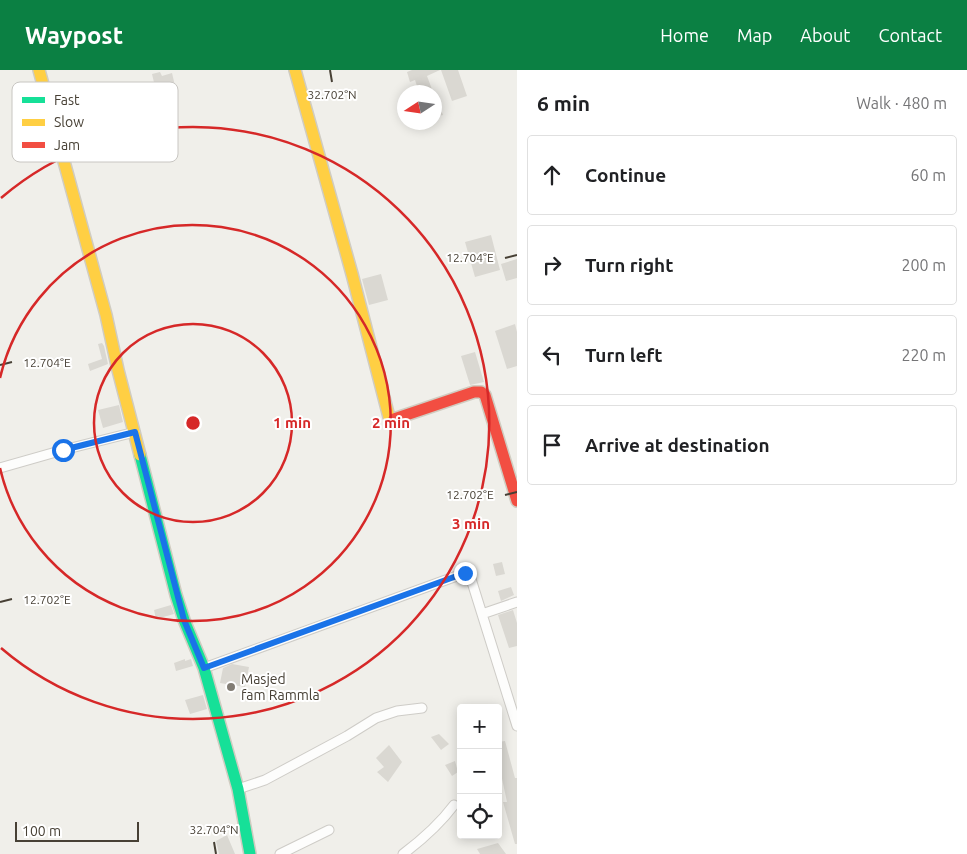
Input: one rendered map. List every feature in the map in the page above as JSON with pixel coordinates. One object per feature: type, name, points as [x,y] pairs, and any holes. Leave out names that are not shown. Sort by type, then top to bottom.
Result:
[{"type":"street","points":[[295,70],[389,416],[394,419],[474,392],[481,392],[485,395],[517,501]]},
{"type":"street","points":[[65,162],[106,315],[179,603],[204,668],[238,789],[250,854]]},
{"type":"street","points":[[0,468],[135,432]]},
{"type":"street","points":[[204,668],[461,574],[468,574],[517,726]]},
{"type":"street","points":[[482,614],[517,602]]},
{"type":"street","points":[[238,789],[265,780],[347,736],[376,718],[397,711],[422,708]]},
{"type":"street","points":[[403,854],[440,824],[454,805]]},
{"type":"street","points":[[280,854],[329,830]]},
{"type":"building","points":[[412,70],[440,70],[427,76],[430,85],[417,85],[415,80],[410,82],[407,72]]},
{"type":"building","points":[[441,70],[458,70],[467,96],[452,101]]},
{"type":"building","points":[[160,72],[162,76],[172,73],[174,82],[154,82],[152,74]]},
{"type":"building","points":[[491,235],[500,270],[475,277],[465,242]]},
{"type":"building","points":[[517,259],[517,278],[506,281],[501,264]]},
{"type":"building","points":[[381,274],[388,300],[369,305],[362,279]]},
{"type":"building","points":[[515,324],[517,332],[517,366],[507,369],[495,331]]},
{"type":"building","points":[[102,343],[108,364],[90,371],[88,364],[102,359],[98,344]]},
{"type":"building","points":[[475,352],[484,382],[470,385],[461,356]]},
{"type":"building","points":[[119,405],[123,422],[103,428],[98,410]]},
{"type":"building","points":[[502,562],[505,574],[496,576],[493,564]]},
{"type":"building","points":[[511,587],[514,595],[501,601],[498,591]]},
{"type":"building","points":[[171,605],[174,614],[156,619],[154,610]]},
{"type":"building","points":[[513,610],[517,623],[517,646],[509,648],[498,615]]},
{"type":"building","points":[[185,659],[185,661],[191,659],[193,666],[176,671],[174,663]]},
{"type":"building","points":[[232,664],[249,667],[245,687],[220,683],[223,668]]},
{"type":"building","points":[[203,695],[207,709],[190,714],[185,700]]},
{"type":"building","points":[[439,734],[449,744],[441,750],[431,737]]},
{"type":"building","points":[[502,741],[505,741],[515,778],[517,778],[517,844],[515,844],[503,802],[507,802],[502,779]]},
{"type":"building","points":[[389,745],[402,762],[388,782],[377,772],[384,767],[376,758]]},
{"type":"building","points":[[455,761],[457,773],[452,776],[445,765]]},
{"type":"building","points":[[227,835],[235,854],[219,854],[216,841]]},
{"type":"building","points":[[498,843],[506,854],[480,854],[477,849]]},
{"type":"traffic: fast","points":[[140,455],[176,595],[204,668],[238,789],[250,854]]},
{"type":"traffic: slow","points":[[39,70],[42,82]]},
{"type":"traffic: slow","points":[[295,70],[352,274],[389,417],[394,419]]},
{"type":"traffic: slow","points":[[64,162],[106,315],[140,455]]},
{"type":"traffic: jam","points":[[394,419],[474,392],[481,392],[485,395],[517,501]]},
{"type":"place","name":"Masjed fam Rammla","points":[[231,687]]},
{"type":"route","points":[[63,450],[135,432],[176,595],[204,668],[465,573]]}]
